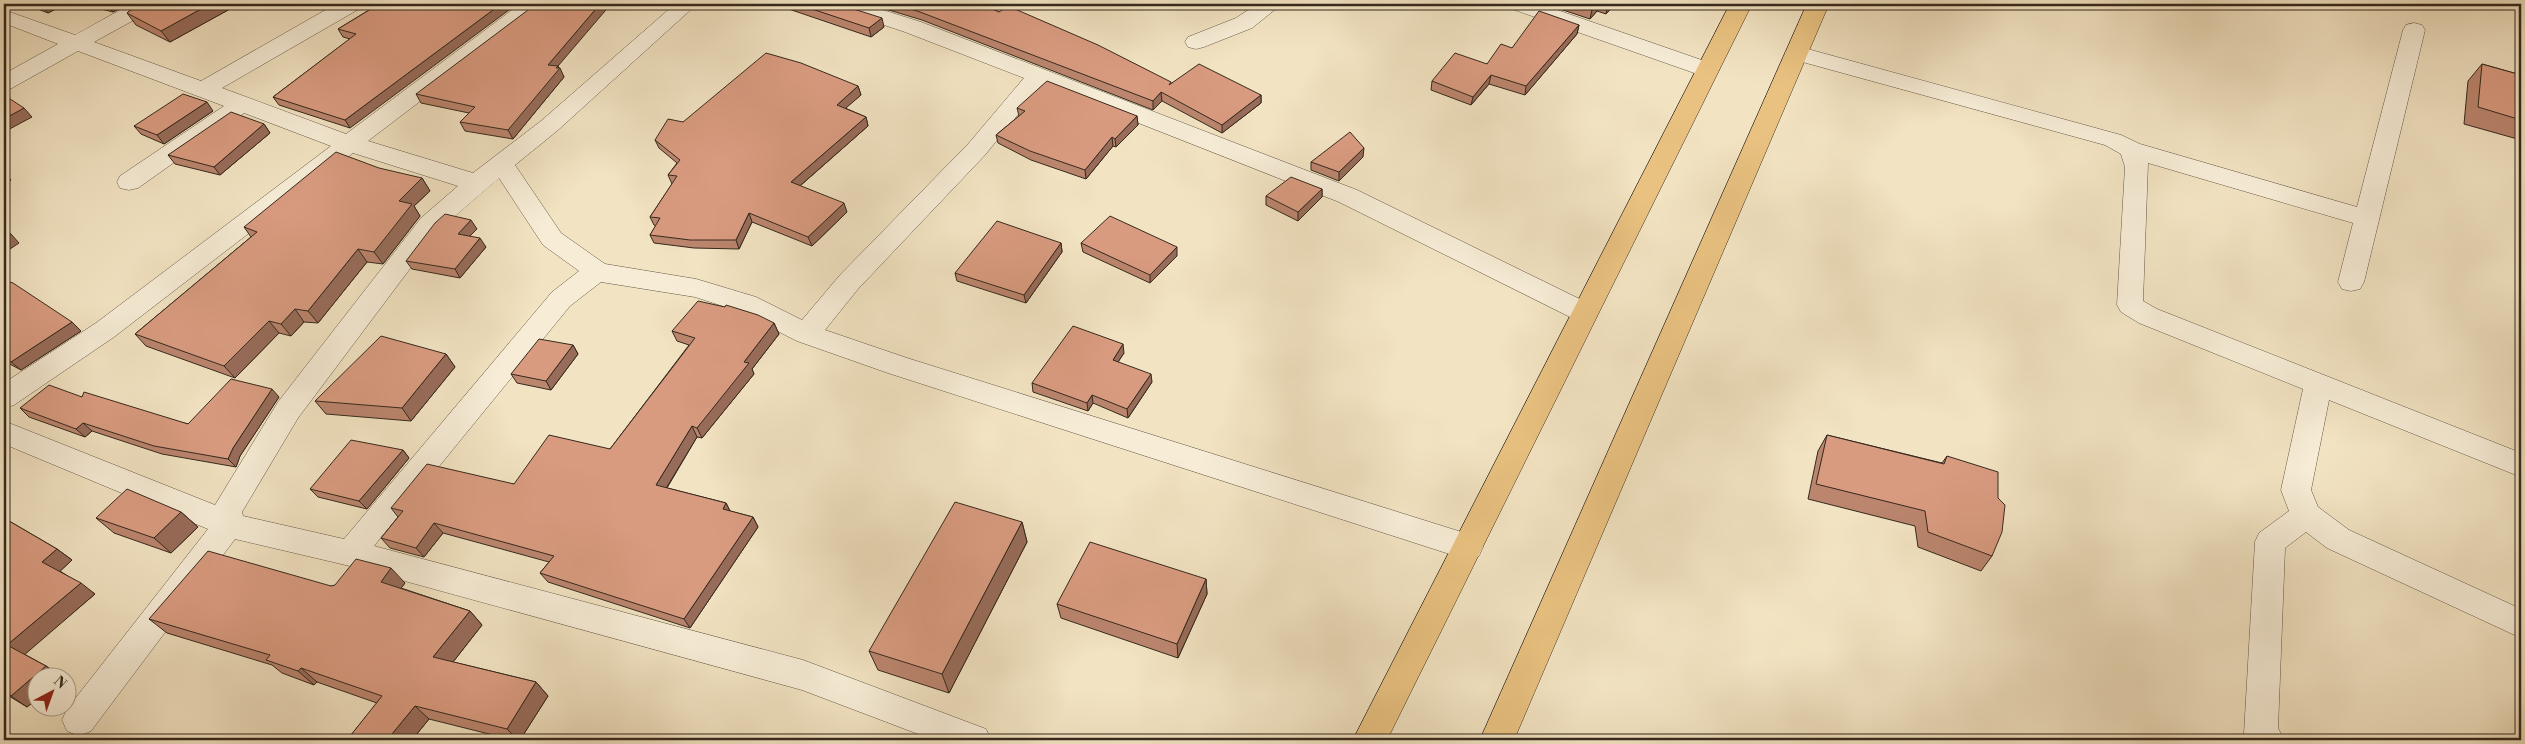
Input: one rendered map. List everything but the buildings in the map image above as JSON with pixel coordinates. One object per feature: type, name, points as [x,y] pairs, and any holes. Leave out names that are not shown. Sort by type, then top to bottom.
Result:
[{"type":"main road","points":[[1370,740],[1741,4]]},
{"type":"main road","points":[[1497,740],[1818,4]]},
{"type":"street","points":[[4,83],[74,42],[146,4]]},
{"type":"street","points":[[204,90],[351,4]]},
{"type":"street","points":[[4,397],[105,330],[533,4]]},
{"type":"street","points":[[230,524],[227,511],[288,410],[430,224],[477,183],[502,165],[687,4]]},
{"type":"street","points":[[844,4],[913,26],[1348,196],[1585,313]]},
{"type":"street","points":[[1196,42],[1244,23],[1271,4]]},
{"type":"street","points":[[1520,4],[1708,70]]},
{"type":"street","points":[[4,16],[350,144],[477,183]]},
{"type":"street","points":[[2351,282],[2414,30]]},
{"type":"street","points":[[1796,53],[2095,134],[2113,140],[2132,150],[2367,218]]},
{"type":"street","points":[[806,334],[849,282],[977,149],[1039,75]]},
{"type":"street","points":[[129,182],[242,104]]},
{"type":"street","points":[[2132,150],[2137,167],[2130,305],[2148,316],[2521,465]]},
{"type":"street","points":[[502,165],[552,239],[598,272],[696,288],[747,304],[806,334],[898,366],[1468,547]]},
{"type":"street","points":[[350,553],[561,299],[584,280],[598,272]]},
{"type":"street","points":[[2318,384],[2296,490],[2306,515],[2338,539],[2521,624]]},
{"type":"street","points":[[4,432],[241,529],[350,553],[803,675],[974,740]]},
{"type":"street","points":[[2267,740],[2262,734],[2270,542],[2306,515]]},
{"type":"street","points":[[79,720],[230,524]]}]
